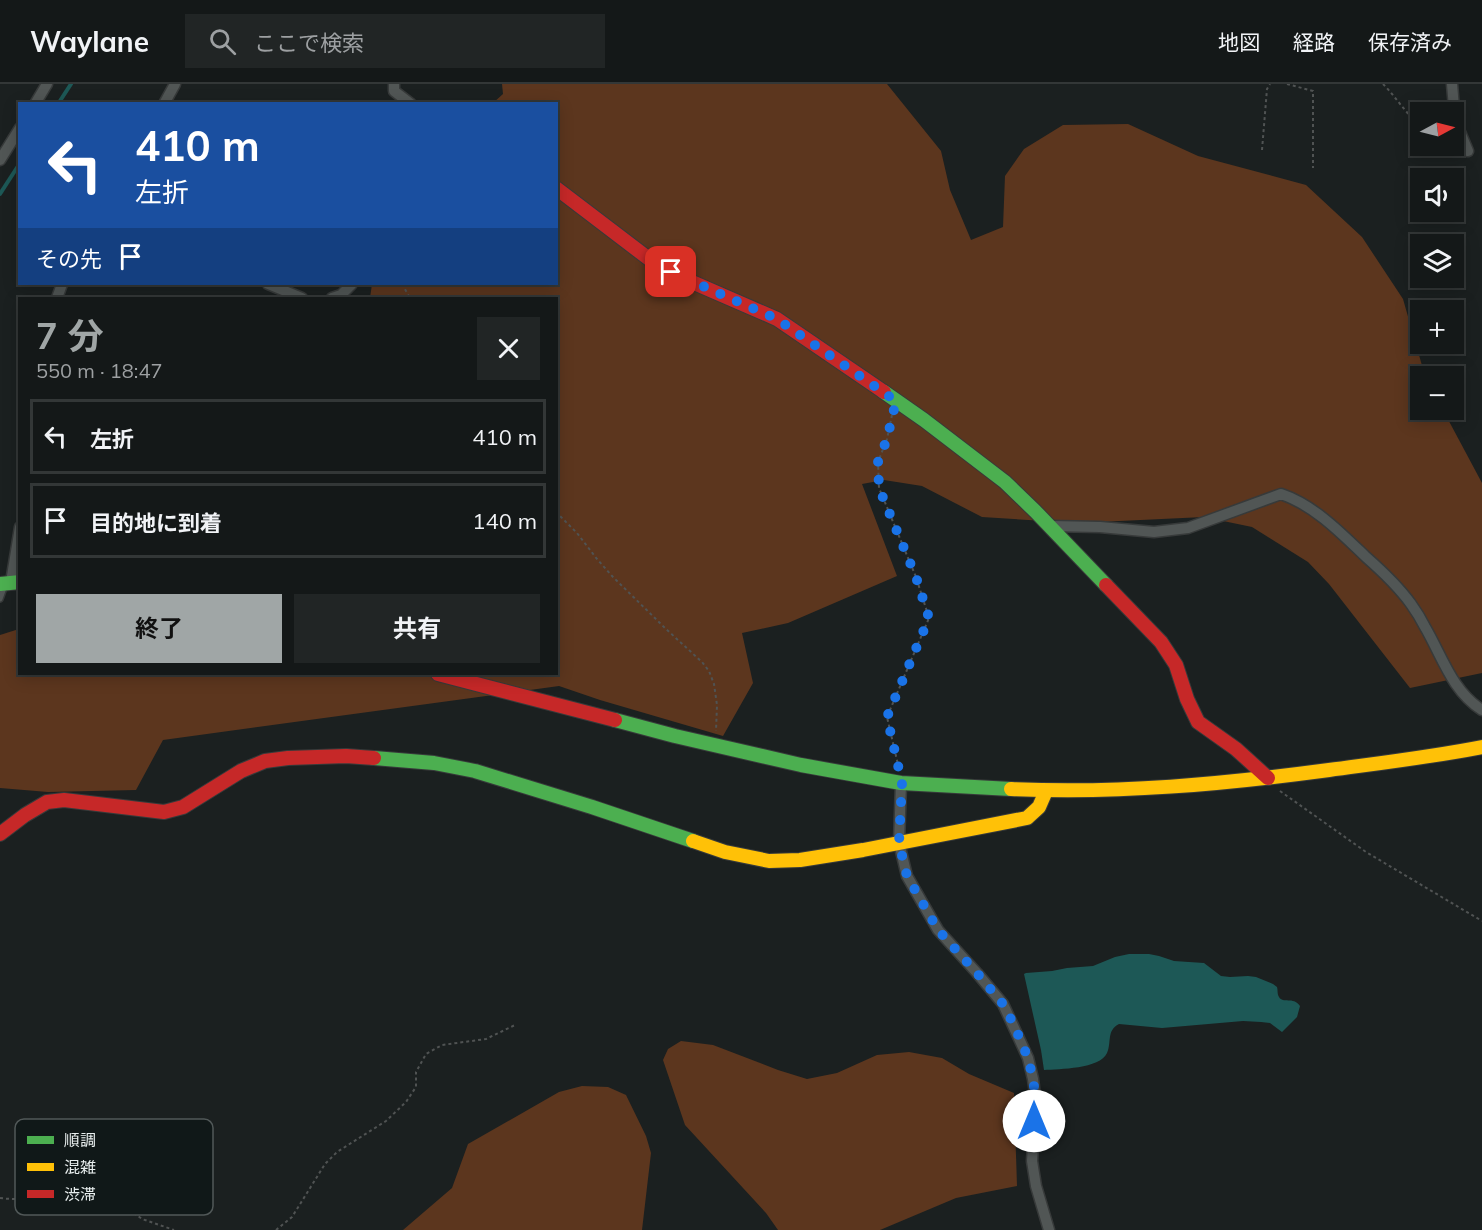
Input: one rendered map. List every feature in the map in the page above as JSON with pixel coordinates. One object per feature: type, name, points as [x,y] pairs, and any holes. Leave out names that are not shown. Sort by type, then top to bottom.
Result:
[{"type":"street","points":[[36,102],[47,84]]},
{"type":"street","points":[[165,102],[175,84]]},
{"type":"street","points":[[394,84],[394,91],[408,102]]},
{"type":"street","points":[[1452,84],[1455,120],[1468,150]]},
{"type":"street","points":[[0,160],[18,131]]},
{"type":"street","points":[[558,190],[657,265],[777,319],[924,420],[1005,482],[1161,642],[1176,665],[1187,699],[1198,722],[1236,749],[1268,778]]},
{"type":"street","points":[[270,285],[300,297]]},
{"type":"street","points":[[335,297],[341,295],[351,285]]},
{"type":"street","points":[[1050,526],[1100,527],[1154,532],[1188,528],[1281,494],[1290,497],[1314,511],[1386,575],[1410,603],[1442,662],[1462,693],[1482,710]]},
{"type":"street","points":[[9,583],[18,537]]},
{"type":"street","points":[[442,675],[715,746],[801,765],[902,783],[1046,791],[1163,788],[1268,778],[1440,755],[1482,747]]},
{"type":"street","points":[[0,834],[47,802],[64,800],[165,812],[183,807],[241,771],[265,761],[288,758],[346,756],[434,763],[475,771],[725,852],[769,861],[800,860],[1027,818],[1039,807],[1046,791]]},
{"type":"street","points":[[902,783],[899,843],[907,876],[938,930],[1003,1004],[1028,1058],[1036,1102],[1032,1161],[1036,1186],[1049,1230]]},
{"type":"lane","points":[[0,599],[9,583]]},
{"type":"path","points":[[1262,150],[1267,89],[1270,84]]},
{"type":"path","points":[[1287,84],[1313,91],[1313,168]]},
{"type":"path","points":[[1304,88],[1307,84]]},
{"type":"path","points":[[1383,84],[1410,115]]},
{"type":"path","points":[[896,401],[887,439],[878,462],[879,488],[916,577],[929,618],[887,717],[902,783]]},
{"type":"path","points":[[558,514],[577,532],[614,577],[710,671],[717,705],[715,746]]},
{"type":"path","points":[[1268,778],[1282,793],[1366,852],[1482,921]]},
{"type":"path","points":[[276,1230],[292,1217],[325,1164],[338,1152],[386,1120],[406,1102],[416,1087],[416,1072],[426,1054],[442,1045],[486,1039],[515,1025]]},
{"type":"path","points":[[0,1198],[15,1199]]},
{"type":"path","points":[[136,1215],[174,1230]]},
{"type":"shaded area","points":[[502,84],[887,84],[941,151],[950,190],[971,240],[1003,227],[1005,176],[1024,149],[1063,125],[1128,124],[1198,156],[1306,185],[1362,237],[1403,299],[1410,324],[1410,354],[1419,354],[1422,366],[1410,366],[1410,420],[1448,420],[1482,483],[1482,673],[1410,688],[1329,584],[1308,562],[1252,527],[1204,517],[1077,523],[982,517],[922,486],[884,480],[862,484],[897,576],[788,623],[742,633],[753,683],[723,736],[559,686],[163,740],[136,790],[48,792],[0,788],[0,635],[18,629],[18,675],[558,675],[558,297],[370,297],[372,285],[558,285],[558,102],[494,102],[503,94]]},
{"type":"shaded area","points":[[681,1041],[713,1045],[807,1079],[837,1073],[877,1055],[909,1052],[942,1058],[969,1074],[1014,1093],[1017,1186],[956,1198],[880,1230],[778,1230],[766,1213],[685,1125],[663,1060],[668,1049]]},
{"type":"shaded area","points":[[582,1086],[608,1087],[626,1095],[646,1136],[651,1153],[642,1230],[403,1230],[452,1188],[468,1144],[559,1092]]},
{"type":"water","points":[[1129,954],[1149,954],[1174,961],[1204,963],[1221,976],[1256,977],[1277,987],[1281,999],[1297,1003],[1300,1006],[1297,1017],[1282,1032],[1270,1023],[1243,1021],[1162,1028],[1119,1024],[1112,1030],[1107,1053],[1103,1058],[1088,1065],[1044,1070],[1024,974],[1093,966]]},
{"type":"waterway","points":[[59,102],[71,84]]},
{"type":"waterway","points":[[0,194],[18,166]]},
{"type":"traffic: fast","points":[[884,392],[1005,482],[1106,585]]},
{"type":"traffic: fast","points":[[0,584],[18,582]]},
{"type":"traffic: fast","points":[[615,720],[801,765],[901,783],[1011,789]]},
{"type":"traffic: fast","points":[[374,758],[434,763],[475,771],[693,841]]},
{"type":"traffic: slow","points":[[1011,789],[1131,789],[1250,780],[1425,757],[1482,747]]},
{"type":"traffic: slow","points":[[693,841],[725,852],[769,861],[800,860],[1027,818],[1039,807],[1046,791]]},
{"type":"traffic: jam","points":[[558,190],[657,265],[777,319],[884,392]]},
{"type":"traffic: jam","points":[[1106,585],[1161,642],[1176,665],[1187,699],[1198,722],[1236,749],[1268,778]]},
{"type":"traffic: jam","points":[[442,675],[615,720]]},
{"type":"traffic: jam","points":[[0,834],[47,802],[64,800],[164,812],[183,807],[241,771],[265,761],[346,756],[374,758]]},
{"type":"route","points":[[671,272],[777,319],[896,401],[887,439],[878,462],[879,488],[916,577],[929,618],[887,717],[902,783],[899,843],[907,876],[938,930],[1003,1004],[1014,1025],[1028,1058],[1033,1079],[1036,1102],[1034,1121]]}]
